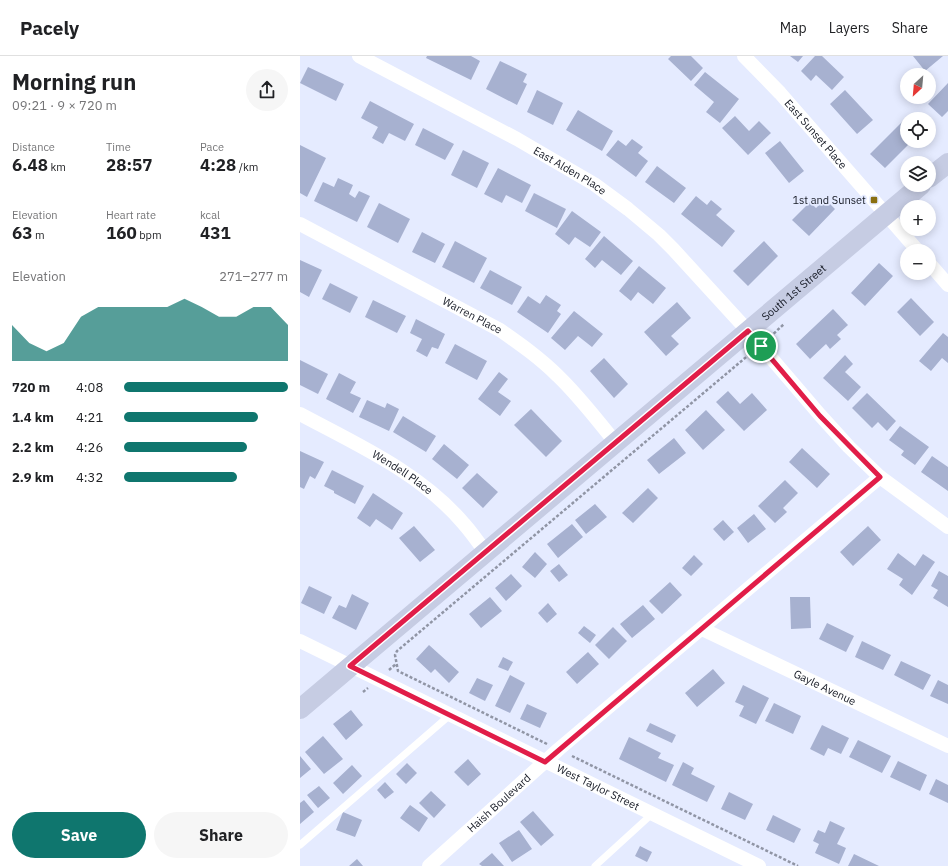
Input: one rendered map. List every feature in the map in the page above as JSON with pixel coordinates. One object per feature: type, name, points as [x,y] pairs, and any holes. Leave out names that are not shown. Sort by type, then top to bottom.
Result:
[{"type":"street","name":"East Alden Place","points":[[359,56],[517,139],[594,184],[628,209],[659,235],[748,331],[820,416],[880,477],[948,527]]},
{"type":"street","name":"East Sunset Place","points":[[744,56],[780,93],[912,244]]},
{"type":"street","points":[[936,172],[948,163]]},
{"type":"street","name":"South 1st Street","points":[[300,709],[913,192]]},
{"type":"street","name":"Warren Place","points":[[300,224],[500,330],[515,340],[558,375],[616,443]]},
{"type":"street","points":[[936,270],[947,281]]},
{"type":"street","name":"Wendell Place","points":[[300,414],[401,469],[425,487],[450,510],[464,524],[486,553]]},
{"type":"street","name":"Haish Boulevard","points":[[429,866],[545,762],[880,477]]},
{"type":"street","name":"Gayle Avenue","points":[[702,629],[948,746]]},
{"type":"street","name":"West Taylor Street","points":[[300,641],[759,866]]},
{"type":"lane","points":[[300,844],[450,715]]},
{"type":"lane","points":[[596,866],[652,814]]},
{"type":"path","points":[[788,321],[761,346],[744,358],[398,651],[396,656],[396,664],[398,671],[798,866]]},
{"type":"building","points":[[427,56],[471,56],[480,61],[471,80],[426,58]]},
{"type":"building","points":[[671,56],[691,56],[703,68],[691,81],[668,59]]},
{"type":"building","points":[[790,56],[803,56],[798,62]]},
{"type":"building","points":[[815,56],[822,56],[844,77],[832,90],[816,75],[811,81],[801,71]]},
{"type":"building","points":[[913,56],[943,56],[929,68],[923,68]]},
{"type":"building","points":[[500,61],[527,74],[523,82],[527,84],[517,105],[486,89]]},
{"type":"building","points":[[308,67],[344,84],[336,101],[300,83]]},
{"type":"building","points":[[705,72],[739,99],[720,123],[706,112],[714,102],[694,85]]},
{"type":"building","points":[[948,83],[948,111],[942,117],[928,104],[936,104],[936,96]]},
{"type":"building","points":[[537,90],[563,103],[553,125],[527,112]]},
{"type":"building","points":[[845,90],[873,120],[857,134],[830,104]]},
{"type":"building","points":[[370,101],[414,124],[405,141],[389,133],[383,144],[372,138],[378,127],[361,118]]},
{"type":"building","points":[[578,110],[613,131],[602,151],[566,130]]},
{"type":"building","points":[[735,116],[749,131],[759,121],[771,133],[748,155],[722,128]]},
{"type":"building","points":[[900,124],[900,148],[905,148],[885,168],[870,154]]},
{"type":"building","points":[[423,128],[454,144],[445,160],[415,145]]},
{"type":"building","points":[[632,139],[643,147],[638,153],[648,161],[636,177],[606,155],[618,140],[626,146]]},
{"type":"building","points":[[780,141],[804,171],[789,183],[765,153]]},
{"type":"building","points":[[300,145],[326,158],[307,197],[300,193]]},
{"type":"building","points":[[463,150],[489,163],[477,188],[451,175]]},
{"type":"building","points":[[657,166],[686,188],[674,203],[645,182]]},
{"type":"building","points":[[498,168],[531,185],[522,203],[506,195],[502,203],[484,194]]},
{"type":"building","points":[[338,178],[353,185],[349,194],[355,198],[359,191],[370,196],[357,222],[314,201],[323,182],[334,187]]},
{"type":"building","points":[[534,193],[566,209],[557,228],[525,211]]},
{"type":"building","points":[[696,196],[707,205],[711,200],[722,209],[716,215],[735,231],[722,247],[681,214]]},
{"type":"building","points":[[825,199],[835,209],[809,236],[792,220],[810,202],[816,208]]},
{"type":"building","points":[[379,203],[410,219],[398,243],[367,227]]},
{"type":"building","points":[[572,211],[601,232],[590,247],[575,237],[569,245],[555,234]]},
{"type":"building","points":[[422,232],[445,244],[435,263],[412,252]]},
{"type":"building","points":[[604,236],[633,261],[621,275],[602,260],[595,268],[585,259]]},
{"type":"building","points":[[455,241],[487,258],[474,283],[442,267]]},
{"type":"building","points":[[764,241],[778,256],[748,286],[733,271]]},
{"type":"building","points":[[300,260],[322,270],[309,297],[300,292]]},
{"type":"building","points":[[879,263],[893,276],[865,306],[851,293]]},
{"type":"building","points":[[639,266],[666,288],[653,304],[638,292],[631,301],[619,291]]},
{"type":"building","points":[[490,270],[522,287],[512,305],[480,288]]},
{"type":"building","points":[[330,283],[358,297],[350,313],[322,299]]},
{"type":"building","points":[[546,295],[561,305],[557,311],[561,314],[548,333],[517,312],[528,296],[540,304]]},
{"type":"building","points":[[911,298],[934,322],[920,336],[897,312]]},
{"type":"building","points":[[373,300],[406,316],[397,333],[365,317]]},
{"type":"building","points":[[677,302],[691,318],[671,336],[679,344],[666,356],[644,332]]},
{"type":"building","points":[[833,309],[848,325],[837,335],[841,339],[830,349],[826,344],[810,359],[796,344]]},
{"type":"building","points":[[574,311],[603,334],[592,347],[578,336],[565,350],[551,338]]},
{"type":"building","points":[[416,319],[445,334],[438,349],[432,347],[427,357],[416,351],[422,339],[410,333]]},
{"type":"building","points":[[943,333],[948,337],[948,363],[942,358],[931,371],[919,361]]},
{"type":"building","points":[[455,344],[487,361],[477,380],[445,363]]},
{"type":"building","points":[[845,355],[853,364],[845,372],[861,387],[848,401],[823,378]]},
{"type":"building","points":[[604,358],[628,384],[614,398],[590,371]]},
{"type":"building","points":[[300,360],[328,374],[318,394],[300,385]]},
{"type":"building","points":[[499,372],[508,379],[498,392],[511,401],[500,416],[478,399]]},
{"type":"building","points":[[339,373],[356,382],[350,393],[361,398],[353,413],[326,399]]},
{"type":"building","points":[[728,391],[740,404],[752,393],[767,410],[744,431],[716,402]]},
{"type":"building","points":[[867,393],[896,421],[887,431],[878,422],[872,428],[852,408]]},
{"type":"building","points":[[367,400],[385,408],[387,403],[399,409],[389,431],[359,417]]},
{"type":"building","points":[[531,409],[562,441],[546,457],[514,425]]},
{"type":"building","points":[[706,410],[725,430],[703,450],[685,430]]},
{"type":"building","points":[[403,416],[436,436],[426,452],[393,432]]},
{"type":"building","points":[[900,426],[929,447],[915,465],[901,455],[904,451],[889,440]]},
{"type":"building","points":[[674,438],[686,453],[659,474],[647,460]]},
{"type":"building","points":[[444,444],[469,465],[457,479],[432,459]]},
{"type":"building","points":[[802,448],[830,474],[817,488],[789,462]]},
{"type":"building","points":[[300,451],[324,462],[315,479],[310,476],[304,489],[300,487]]},
{"type":"building","points":[[932,456],[948,467],[948,491],[921,472]]},
{"type":"building","points":[[332,470],[364,486],[355,504],[324,486]]},
{"type":"building","points":[[477,473],[498,492],[483,508],[462,488]]},
{"type":"building","points":[[785,480],[798,493],[783,508],[787,512],[775,523],[758,506]]},
{"type":"building","points":[[648,488],[658,498],[633,523],[622,513]]},
{"type":"building","points":[[373,493],[403,513],[392,530],[376,519],[370,527],[357,518]]},
{"type":"building","points":[[595,504],[607,517],[586,534],[575,520]]},
{"type":"building","points":[[754,514],[766,529],[748,543],[737,528]]},
{"type":"building","points":[[723,520],[734,532],[724,541],[713,529]]},
{"type":"building","points":[[572,524],[583,537],[558,558],[547,544]]},
{"type":"building","points":[[414,526],[435,550],[420,562],[399,538]]},
{"type":"building","points":[[868,526],[881,540],[853,566],[840,552]]},
{"type":"building","points":[[535,552],[547,564],[535,578],[522,567]]},
{"type":"building","points":[[898,553],[915,566],[923,554],[935,562],[912,595],[899,585],[903,579],[887,569]]},
{"type":"building","points":[[694,555],[703,564],[691,576],[682,568]]},
{"type":"building","points":[[559,564],[568,575],[559,582],[550,571]]},
{"type":"building","points":[[939,571],[948,576],[948,607],[933,598],[938,590],[931,586]]},
{"type":"building","points":[[511,574],[522,586],[506,601],[495,588]]},
{"type":"building","points":[[670,582],[682,595],[662,614],[649,601]]},
{"type":"building","points":[[309,586],[332,597],[324,614],[301,603]]},
{"type":"building","points":[[352,594],[369,603],[356,630],[332,618],[339,605],[346,608]]},
{"type":"building","points":[[490,597],[502,611],[481,628],[469,614]]},
{"type":"building","points":[[790,597],[810,597],[811,628],[791,629]]},
{"type":"building","points":[[548,603],[557,614],[547,623],[538,613]]},
{"type":"building","points":[[643,605],[655,619],[632,638],[620,624]]},
{"type":"building","points":[[827,623],[854,636],[846,652],[819,639]]},
{"type":"building","points":[[584,626],[596,635],[590,643],[578,633]]},
{"type":"building","points":[[613,627],[627,641],[609,659],[595,645]]},
{"type":"building","points":[[862,641],[891,655],[883,670],[855,657]]},
{"type":"building","points":[[429,645],[459,672],[449,683],[435,669],[431,673],[416,659]]},
{"type":"building","points":[[588,652],[599,664],[577,684],[566,672]]},
{"type":"building","points":[[503,657],[513,662],[508,671],[498,667]]},
{"type":"building","points":[[901,661],[931,675],[923,690],[894,675]]},
{"type":"building","points":[[713,669],[725,683],[697,707],[685,693]]},
{"type":"building","points":[[510,675],[525,683],[510,713],[495,706]]},
{"type":"building","points":[[477,678],[493,685],[485,701],[469,693]]},
{"type":"building","points":[[938,680],[948,685],[948,704],[930,696]]},
{"type":"building","points":[[743,685],[769,698],[756,724],[739,716],[744,706],[735,702]]},
{"type":"building","points":[[774,703],[801,716],[793,734],[765,721]]},
{"type":"building","points":[[527,704],[547,713],[540,728],[520,719]]},
{"type":"building","points":[[351,710],[363,725],[346,740],[333,724]]},
{"type":"building","points":[[650,723],[676,735],[672,743],[646,731]]},
{"type":"building","points":[[822,725],[849,738],[841,754],[828,748],[824,756],[810,749]]},
{"type":"building","points":[[323,736],[343,759],[324,774],[305,752]]},
{"type":"building","points":[[629,737],[661,753],[658,758],[674,765],[666,782],[619,759]]},
{"type":"building","points":[[858,740],[891,756],[882,773],[849,757]]},
{"type":"building","points":[[300,756],[311,769],[300,778]]},
{"type":"building","points":[[468,759],[481,774],[468,786],[454,772]]},
{"type":"building","points":[[898,761],[927,775],[920,791],[890,777]]},
{"type":"building","points":[[683,762],[694,768],[691,774],[715,786],[707,802],[672,785]]},
{"type":"building","points":[[407,763],[417,773],[406,784],[396,774]]},
{"type":"building","points":[[352,765],[362,776],[343,794],[333,783]]},
{"type":"building","points":[[936,779],[948,785],[948,803],[929,794]]},
{"type":"building","points":[[385,782],[394,792],[385,799],[377,790]]},
{"type":"building","points":[[319,786],[330,798],[318,808],[307,795]]},
{"type":"building","points":[[431,791],[446,805],[434,818],[419,803]]},
{"type":"building","points":[[729,792],[753,804],[745,820],[721,809]]},
{"type":"building","points":[[304,800],[314,812],[300,824],[300,803]]},
{"type":"building","points":[[410,805],[428,818],[419,832],[400,818]]},
{"type":"building","points":[[533,811],[554,835],[541,846],[520,822]]},
{"type":"building","points":[[343,812],[362,820],[355,837],[336,830]]},
{"type":"building","points":[[773,815],[801,829],[794,843],[766,830]]},
{"type":"building","points":[[830,821],[845,828],[837,844],[846,848],[839,864],[815,853],[819,844],[813,841],[818,830],[825,833]]},
{"type":"building","points":[[519,830],[532,849],[512,862],[499,843]]},
{"type":"building","points":[[640,846],[652,852],[647,862],[635,856]]},
{"type":"building","points":[[492,853],[504,866],[482,866],[479,864]]},
{"type":"building","points":[[854,854],[879,866],[848,866]]},
{"type":"building","points":[[357,859],[363,866],[349,866]]},
{"type":"place","name":"1st and Sunset","points":[[874,200]]},
{"type":"route","points":[[748,331],[761,346],[820,416],[880,477],[545,762],[350,666],[573,480],[748,331]]}]
